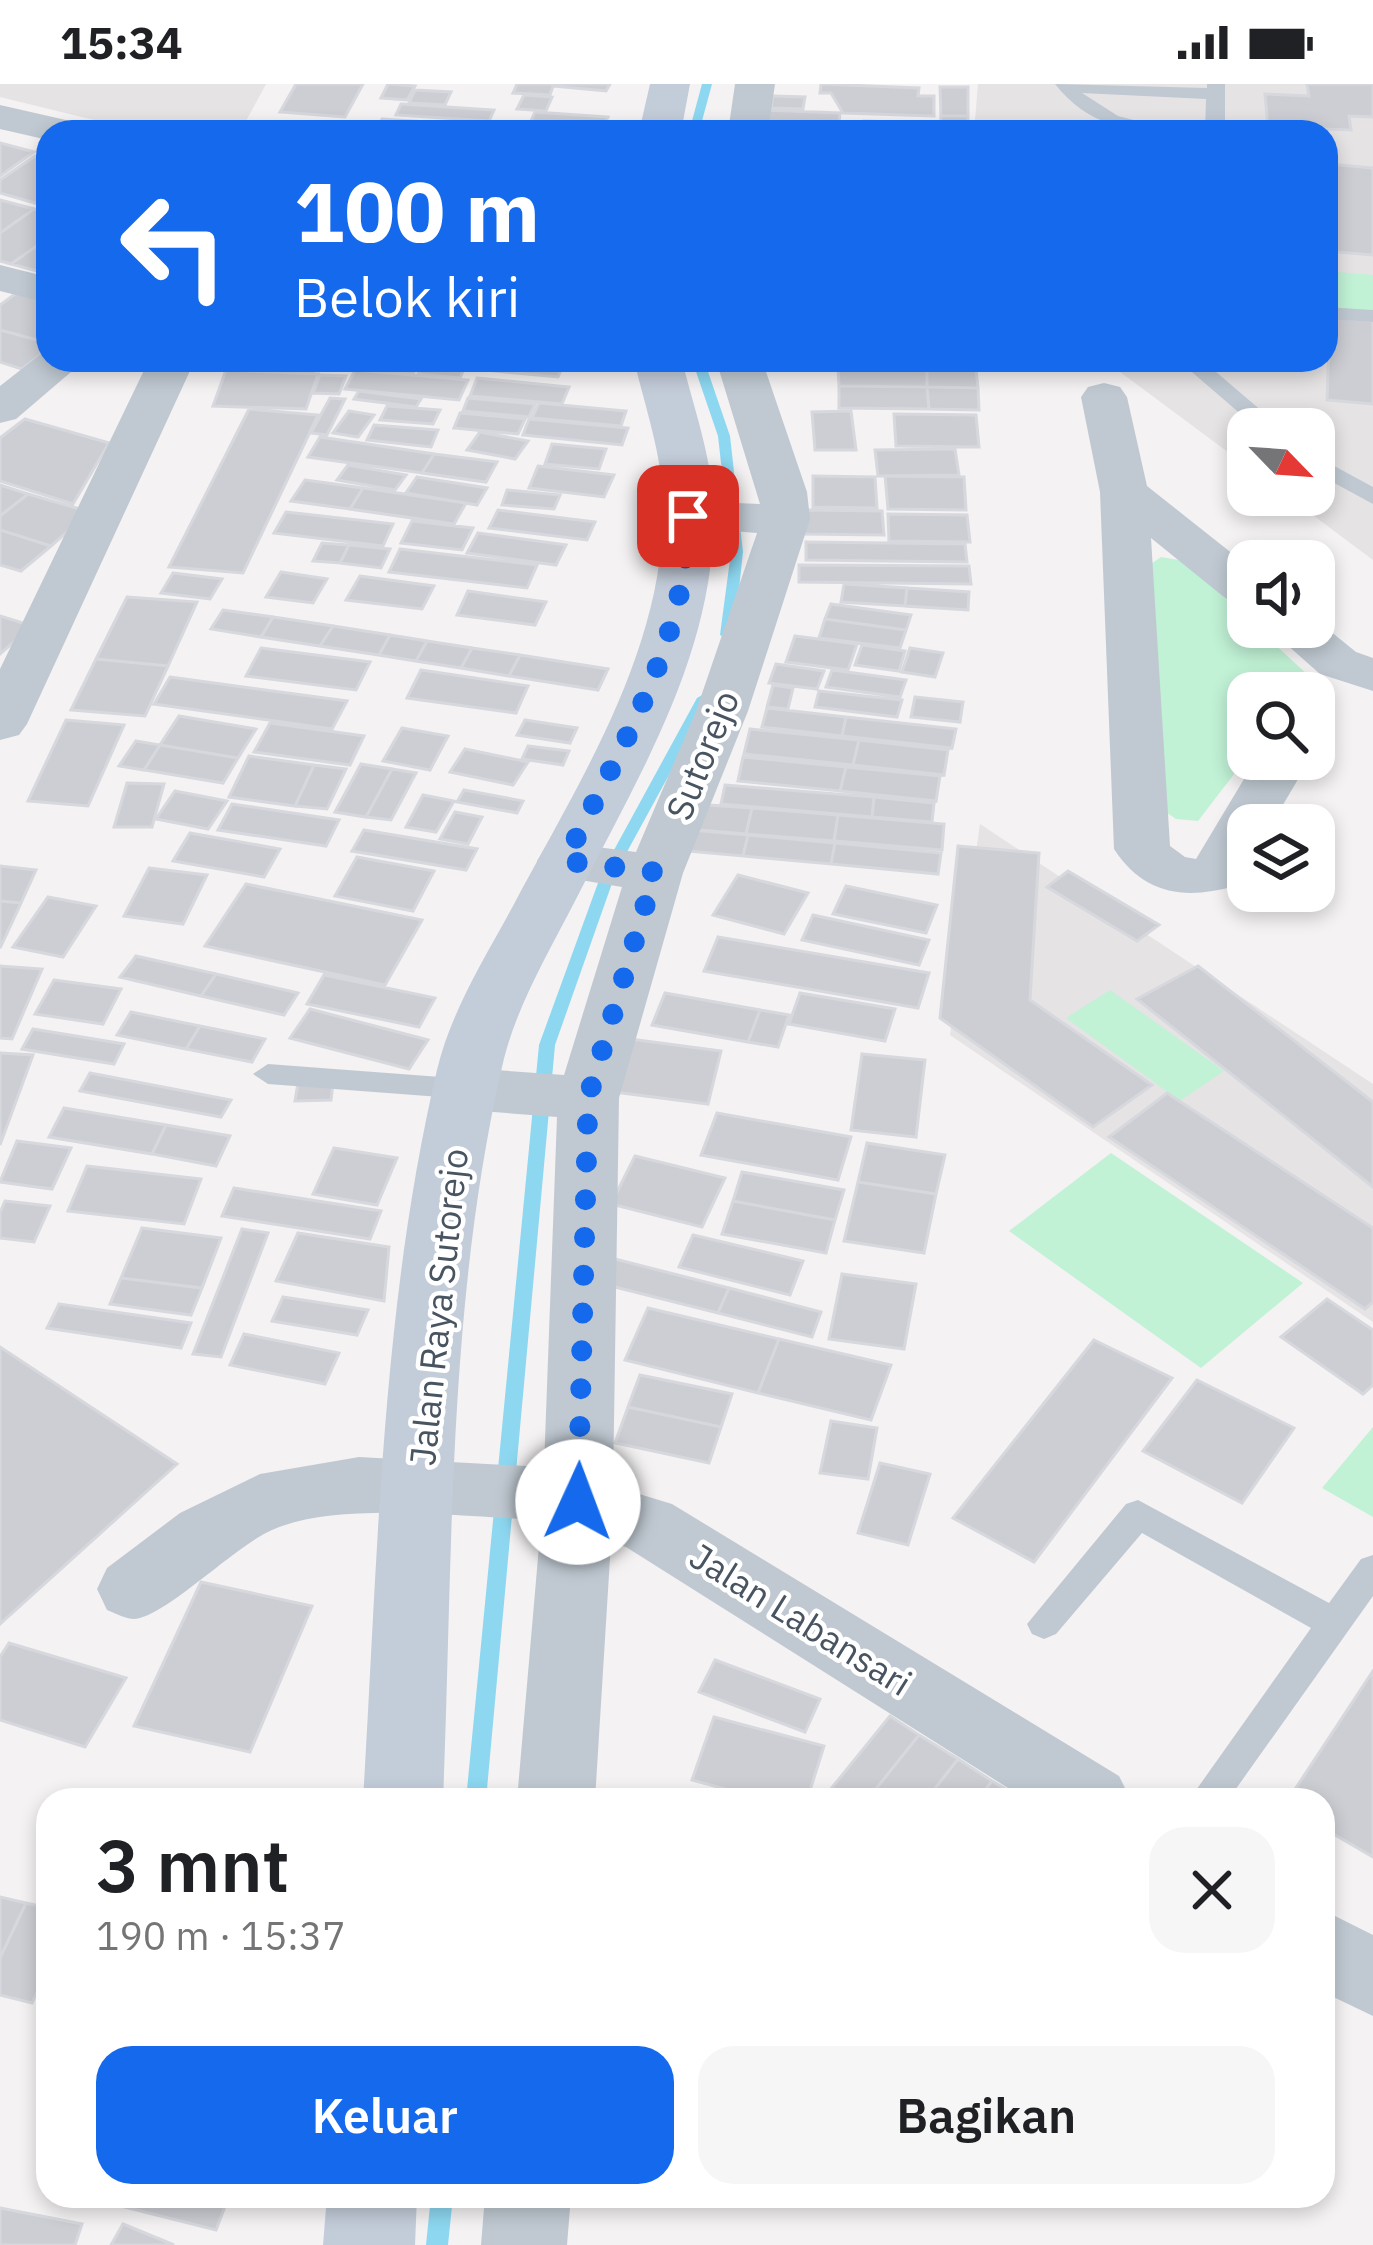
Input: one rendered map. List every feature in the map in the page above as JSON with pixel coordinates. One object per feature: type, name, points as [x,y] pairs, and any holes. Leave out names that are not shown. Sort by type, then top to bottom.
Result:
[{"type":"main road","points":[[662,120],[670,84]]},
{"type":"main road","name":"Jalan Raya Sutorejo","points":[[407,1788],[499,1491],[437,1258],[482,1089],[471,1065],[501,989],[614,867],[655,676],[683,578],[739,518],[686,479],[661,372]]},
{"type":"main road","points":[[369,2245],[371,2208]]},
{"type":"street","points":[[750,120],[755,84]]},
{"type":"street","points":[[0,117],[36,125]]},
{"type":"street","points":[[0,278],[36,287]]},
{"type":"street","points":[[0,409],[47,372]]},
{"type":"street","points":[[1,721],[166,372]]},
{"type":"street","points":[[739,518],[783,492],[743,372]]},
{"type":"street","points":[[1104,397],[1124,492],[1142,849],[1148,859],[1179,875],[1215,874],[1270,780]]},
{"type":"street","points":[[1124,492],[1227,574]]},
{"type":"street","name":"Sutorejo","points":[[554,1788],[499,1491],[583,1097],[614,867],[722,711],[739,518]]},
{"type":"street","points":[[1312,648],[1342,681]]},
{"type":"street","points":[[482,1089],[583,1097]]},
{"type":"street","name":"Jalan Labansari","points":[[133,1589],[205,1533],[260,1502],[359,1485],[499,1491],[647,1524],[1073,1788]]},
{"type":"street","points":[[1335,1954],[1373,1978]]},
{"type":"street","points":[[524,2245],[527,2208]]},
{"type":"lane","points":[[1065,85],[1216,89],[1215,120]]},
{"type":"lane","points":[[1065,85],[1104,120]]},
{"type":"lane","points":[[1338,314],[1373,316]]},
{"type":"lane","points":[[1203,372],[1247,408]]},
{"type":"lane","points":[[1335,474],[1373,497]]},
{"type":"lane","points":[[268,1074],[482,1089]]},
{"type":"lane","points":[[1044,1624],[1138,1514],[1335,1624]]},
{"type":"lane","points":[[1216,1788],[1373,1569]]},
{"type":"shaded area","points":[[0,84],[266,84],[246,120],[94,120],[0,97]]},
{"type":"shaded area","points":[[978,84],[1373,84],[1373,560],[1314,516],[1335,516],[1335,408],[1227,408],[1227,451],[1120,372],[1338,372],[1338,120],[975,120]]},
{"type":"shaded area","points":[[980,824],[1373,1084],[1373,1322],[950,1035]]},
{"type":"green space","points":[[1338,272],[1373,275],[1373,320],[1338,316]]},
{"type":"green space","points":[[1161,557],[1185,561],[1227,600],[1227,648],[1279,648],[1305,672],[1227,672],[1230,780],[1198,821],[1176,819],[1160,808],[1145,568]]},
{"type":"green space","points":[[1110,990],[1224,1071],[1180,1101],[1066,1018]]},
{"type":"green space","points":[[1111,1153],[1303,1283],[1201,1368],[1009,1231]]},
{"type":"green space","points":[[1373,1427],[1373,1517],[1322,1488]]},
{"type":"building","points":[[296,84],[363,84],[345,117],[280,112]]},
{"type":"building","points":[[388,84],[415,86],[407,100],[381,98]]},
{"type":"building","points":[[517,84],[610,84],[606,91],[553,86],[550,95],[513,93]]},
{"type":"building","points":[[821,84],[919,88],[918,96],[934,96],[934,116],[843,113],[831,93],[820,93]]},
{"type":"building","points":[[1307,84],[1373,84],[1373,117],[1349,116],[1351,130],[1338,130],[1338,120],[1267,120],[1265,94],[1309,96]]},
{"type":"building","points":[[940,87],[968,87],[968,116],[941,116]]},
{"type":"building","points":[[415,90],[451,92],[445,105],[409,103]]},
{"type":"building","points":[[524,95],[552,97],[546,111],[517,109]]},
{"type":"building","points":[[773,96],[805,97],[803,109],[771,108]]},
{"type":"building","points":[[401,104],[494,110],[489,120],[396,115]]},
{"type":"building","points":[[759,110],[840,113],[839,120],[758,120]]},
{"type":"building","points":[[535,112],[608,117],[607,120],[531,120]]},
{"type":"building","points":[[941,116],[968,116],[968,120],[941,120]]},
{"type":"building","points":[[0,143],[34,152],[0,176]]},
{"type":"building","points":[[36,156],[35,203],[0,193],[0,180]]},
{"type":"building","points":[[1338,165],[1373,168],[1373,255],[1338,252]]},
{"type":"building","points":[[0,200],[34,209],[0,233]]},
{"type":"building","points":[[36,210],[36,246],[11,264],[0,261],[0,233]]},
{"type":"building","points":[[36,246],[36,271],[11,264]]},
{"type":"building","points":[[18,292],[36,297],[36,340],[0,330],[0,305]]},
{"type":"building","points":[[1338,318],[1373,321],[1373,404],[1327,400],[1328,372],[1338,372]]},
{"type":"building","points":[[0,330],[36,340],[36,358],[22,369],[0,362]]},
{"type":"building","points":[[225,372],[318,374],[306,409],[213,406]]},
{"type":"building","points":[[354,372],[468,380],[459,400],[345,389]]},
{"type":"building","points":[[419,372],[463,372],[460,378]]},
{"type":"building","points":[[506,372],[560,372],[558,377]]},
{"type":"building","points":[[838,372],[927,372],[927,387],[839,386]]},
{"type":"building","points":[[927,372],[976,372],[978,388],[927,387]]},
{"type":"building","points":[[320,375],[346,376],[339,394],[313,393]]},
{"type":"building","points":[[477,378],[569,387],[562,404],[470,396]]},
{"type":"building","points":[[839,386],[927,387],[929,409],[839,408]]},
{"type":"building","points":[[927,387],[978,388],[979,410],[929,409]]},
{"type":"building","points":[[359,391],[421,399],[416,407],[354,399]]},
{"type":"building","points":[[330,398],[345,399],[327,435],[311,433]]},
{"type":"building","points":[[468,398],[535,404],[529,417],[463,411]]},
{"type":"building","points":[[539,403],[626,411],[621,426],[532,418]]},
{"type":"building","points":[[387,406],[440,410],[433,424],[380,420]]},
{"type":"building","points":[[249,409],[318,415],[243,573],[169,567]]},
{"type":"building","points":[[349,411],[374,415],[358,437],[333,433]]},
{"type":"building","points":[[851,411],[856,450],[815,450],[812,412]]},
{"type":"building","points":[[460,413],[525,419],[518,434],[454,428]]},
{"type":"building","points":[[894,414],[976,415],[979,447],[896,446]]},
{"type":"building","points":[[25,419],[109,443],[73,504],[0,481],[0,438]]},
{"type":"building","points":[[529,419],[628,428],[622,445],[523,435]]},
{"type":"building","points":[[374,425],[438,430],[431,447],[367,440]]},
{"type":"building","points":[[480,432],[528,441],[515,459],[467,450]]},
{"type":"building","points":[[320,437],[434,454],[422,473],[308,457]]},
{"type":"building","points":[[552,444],[606,449],[599,469],[545,464]]},
{"type":"building","points":[[955,449],[959,475],[878,476],[875,450]]},
{"type":"building","points":[[434,454],[497,462],[486,482],[422,473]]},
{"type":"building","points":[[348,465],[406,475],[395,490],[337,480]]},
{"type":"building","points":[[538,466],[614,475],[604,497],[529,488]]},
{"type":"building","points":[[813,476],[875,477],[877,508],[813,507]]},
{"type":"building","points":[[885,476],[964,477],[966,510],[888,509]]},
{"type":"building","points":[[417,477],[487,488],[477,505],[406,493]]},
{"type":"building","points":[[305,480],[363,488],[350,509],[291,501]]},
{"type":"building","points":[[0,485],[28,494],[0,516]]},
{"type":"building","points":[[363,488],[466,503],[454,524],[350,509]]},
{"type":"building","points":[[507,490],[560,495],[554,509],[502,505]]},
{"type":"building","points":[[28,494],[90,512],[51,546],[0,530],[0,516]]},
{"type":"building","points":[[498,510],[595,522],[587,540],[489,528]]},
{"type":"building","points":[[804,510],[882,511],[884,535],[804,534]]},
{"type":"building","points":[[286,512],[393,524],[383,546],[274,533]]},
{"type":"building","points":[[888,514],[967,515],[970,542],[889,541]]},
{"type":"building","points":[[412,521],[473,528],[462,550],[401,543]]},
{"type":"building","points":[[0,530],[51,546],[21,571],[0,565]]},
{"type":"building","points":[[478,533],[566,545],[556,565],[467,553]]},
{"type":"building","points":[[806,542],[965,544],[967,562],[806,560]]},
{"type":"building","points":[[322,543],[349,545],[340,563],[313,561]]},
{"type":"building","points":[[349,545],[390,549],[381,568],[340,563]]},
{"type":"building","points":[[400,549],[537,565],[527,588],[389,572]]},
{"type":"building","points":[[799,565],[969,566],[971,584],[799,582]]},
{"type":"building","points":[[281,572],[327,579],[313,603],[266,597]]},
{"type":"building","points":[[173,573],[222,579],[210,599],[161,593]]},
{"type":"building","points":[[360,576],[434,586],[422,609],[346,600]]},
{"type":"building","points":[[844,584],[907,588],[905,606],[841,602]]},
{"type":"building","points":[[907,588],[969,592],[968,610],[905,606]]},
{"type":"building","points":[[468,591],[546,602],[535,625],[457,615]]},
{"type":"building","points":[[127,597],[197,602],[168,666],[96,659]]},
{"type":"building","points":[[831,604],[911,615],[906,630],[825,619]]},
{"type":"building","points":[[223,610],[273,617],[261,637],[211,629]]},
{"type":"building","points":[[0,616],[32,626],[0,654]]},
{"type":"building","points":[[273,617],[333,626],[320,646],[261,637]]},
{"type":"building","points":[[825,619],[906,630],[900,648],[819,638]]},
{"type":"building","points":[[333,626],[390,635],[379,655],[320,646]]},
{"type":"building","points":[[390,635],[427,641],[416,661],[379,655]]},
{"type":"building","points":[[795,636],[857,644],[848,670],[786,662]]},
{"type":"building","points":[[427,641],[472,648],[461,668],[416,661]]},
{"type":"building","points":[[862,645],[905,651],[899,671],[855,665]]},
{"type":"building","points":[[261,648],[370,662],[356,690],[246,676]]},
{"type":"building","points":[[472,648],[520,655],[509,676],[461,668]]},
{"type":"building","points":[[910,648],[943,653],[935,677],[902,672]]},
{"type":"building","points":[[520,655],[608,669],[598,690],[509,676]]},
{"type":"building","points":[[96,659],[168,666],[145,716],[71,710]]},
{"type":"building","points":[[776,664],[824,671],[817,689],[769,683]]},
{"type":"building","points":[[421,670],[528,686],[516,713],[407,698]]},
{"type":"building","points":[[832,670],[906,680],[900,697],[826,687]]},
{"type":"building","points":[[170,677],[347,701],[332,729],[154,704]]},
{"type":"building","points":[[773,685],[793,688],[788,709],[767,707]]},
{"type":"building","points":[[819,691],[902,700],[897,717],[815,707]]},
{"type":"building","points":[[915,697],[963,702],[960,722],[911,717]]},
{"type":"building","points":[[767,708],[846,717],[842,736],[762,727]]},
{"type":"building","points":[[179,716],[256,729],[238,758],[160,745]]},
{"type":"building","points":[[846,717],[956,729],[952,748],[842,736]]},
{"type":"building","points":[[66,720],[124,725],[88,806],[28,801]]},
{"type":"building","points":[[525,720],[577,728],[570,743],[517,735]]},
{"type":"building","points":[[270,723],[364,736],[350,765],[254,752]]},
{"type":"building","points":[[402,728],[448,736],[430,770],[383,761]]},
{"type":"building","points":[[750,729],[859,740],[853,765],[744,754]]},
{"type":"building","points":[[859,740],[948,750],[944,775],[853,765]]},
{"type":"building","points":[[136,741],[160,745],[144,770],[119,766]]},
{"type":"building","points":[[160,745],[238,758],[223,783],[144,770]]},
{"type":"building","points":[[528,746],[569,751],[563,765],[522,759]]},
{"type":"building","points":[[465,749],[528,762],[513,785],[450,772]]},
{"type":"building","points":[[249,756],[314,765],[295,806],[229,797]]},
{"type":"building","points":[[743,757],[846,767],[840,791],[738,781]]},
{"type":"building","points":[[361,764],[392,769],[366,817],[335,812]]},
{"type":"building","points":[[314,765],[346,769],[327,809],[295,806]]},
{"type":"building","points":[[846,767],[940,776],[936,801],[840,791]]},
{"type":"building","points":[[392,769],[416,773],[391,820],[366,817]]},
{"type":"building","points":[[127,783],[164,784],[152,827],[114,827]]},
{"type":"building","points":[[725,785],[874,797],[872,817],[721,804]]},
{"type":"building","points":[[464,790],[523,801],[517,813],[457,802]]},
{"type":"building","points":[[175,791],[227,801],[208,829],[156,819]]},
{"type":"building","points":[[423,795],[454,801],[436,832],[406,827]]},
{"type":"building","points":[[874,797],[934,803],[932,822],[872,817]]},
{"type":"building","points":[[232,804],[339,820],[326,846],[218,830]]},
{"type":"building","points":[[693,804],[752,808],[746,834],[688,829]]},
{"type":"building","points":[[752,808],[838,815],[834,841],[746,834]]},
{"type":"building","points":[[455,812],[482,817],[468,844],[440,839]]},
{"type":"building","points":[[838,815],[944,824],[942,850],[834,841]]},
{"type":"building","points":[[364,830],[477,849],[466,870],[352,851]]},
{"type":"building","points":[[692,830],[748,835],[743,856],[687,851]]},
{"type":"building","points":[[190,833],[280,849],[264,877],[173,861]]},
{"type":"building","points":[[748,835],[835,843],[831,864],[743,856]]},
{"type":"building","points":[[835,843],[941,853],[938,874],[831,864]]},
{"type":"building","points":[[958,846],[1039,853],[1030,1000],[1152,1085],[1093,1127],[940,1018]]},
{"type":"building","points":[[357,857],[434,871],[413,911],[335,896]]},
{"type":"building","points":[[0,866],[36,870],[21,903],[0,901]]},
{"type":"building","points":[[149,868],[207,875],[183,924],[124,916]]},
{"type":"building","points":[[1068,871],[1159,925],[1137,941],[1047,887]]},
{"type":"building","points":[[738,875],[808,893],[784,934],[713,915]]},
{"type":"building","points":[[246,884],[422,920],[385,985],[205,946]]},
{"type":"building","points":[[846,886],[937,905],[926,933],[833,914]]},
{"type":"building","points":[[48,897],[96,906],[63,957],[13,947]]},
{"type":"building","points":[[0,901],[21,903],[0,948]]},
{"type":"building","points":[[813,915],[929,940],[919,965],[802,940]]},
{"type":"building","points":[[718,937],[929,973],[918,1008],[704,971]]},
{"type":"building","points":[[136,956],[216,974],[201,996],[120,977]]},
{"type":"building","points":[[0,966],[42,969],[12,1039],[0,1038]]},
{"type":"building","points":[[1198,966],[1373,1102],[1373,1187],[1137,999]]},
{"type":"building","points":[[216,974],[298,993],[284,1015],[201,996]]},
{"type":"building","points":[[324,975],[435,998],[419,1027],[307,1004]]},
{"type":"building","points":[[54,980],[121,989],[103,1024],[35,1014]]},
{"type":"building","points":[[665,993],[760,1010],[748,1042],[652,1025]]},
{"type":"building","points":[[800,993],[895,1009],[885,1041],[789,1024]]},
{"type":"building","points":[[310,1009],[428,1040],[409,1069],[290,1038]]},
{"type":"building","points":[[760,1010],[789,1015],[778,1047],[748,1042]]},
{"type":"building","points":[[131,1012],[200,1026],[186,1049],[117,1035]]},
{"type":"building","points":[[200,1026],[265,1039],[252,1062],[186,1049]]},
{"type":"building","points":[[33,1029],[124,1044],[114,1064],[22,1049]]},
{"type":"building","points":[[630,1039],[721,1051],[708,1104],[614,1092]]},
{"type":"building","points":[[0,1053],[33,1055],[0,1145]]},
{"type":"building","points":[[862,1054],[925,1060],[916,1137],[851,1130]]},
{"type":"building","points":[[90,1073],[231,1100],[221,1117],[80,1091]]},
{"type":"building","points":[[298,1083],[333,1083],[331,1100],[295,1101]]},
{"type":"building","points":[[1167,1093],[1373,1228],[1373,1302],[1365,1309],[1109,1137]]},
{"type":"building","points":[[64,1108],[166,1125],[152,1154],[49,1137]]},
{"type":"building","points":[[717,1113],[851,1137],[838,1180],[701,1155]]},
{"type":"building","points":[[166,1125],[230,1136],[216,1166],[152,1154]]},
{"type":"building","points":[[17,1141],[71,1148],[52,1189],[0,1182]]},
{"type":"building","points":[[867,1143],[945,1155],[936,1194],[858,1182]]},
{"type":"building","points":[[334,1148],[397,1158],[377,1205],[313,1194]]},
{"type":"building","points":[[635,1156],[725,1178],[702,1227],[611,1204]]},
{"type":"building","points":[[87,1166],[201,1179],[184,1224],[68,1211]]},
{"type":"building","points":[[742,1172],[844,1190],[835,1220],[733,1201]]},
{"type":"building","points":[[858,1182],[936,1194],[924,1253],[844,1241]]},
{"type":"building","points":[[234,1188],[381,1211],[370,1239],[222,1216]]},
{"type":"building","points":[[5,1201],[50,1206],[34,1242],[0,1238]]},
{"type":"building","points":[[733,1201],[835,1220],[826,1253],[722,1234]]},
{"type":"building","points":[[142,1228],[221,1238],[202,1288],[121,1278]]},
{"type":"building","points":[[242,1229],[268,1233],[221,1357],[193,1354]]},
{"type":"building","points":[[298,1233],[389,1247],[384,1301],[276,1281]]},
{"type":"building","points":[[693,1235],[803,1261],[790,1295],[679,1267]]},
{"type":"building","points":[[603,1256],[729,1288],[718,1313],[591,1281]]},
{"type":"building","points":[[842,1274],[916,1284],[904,1349],[829,1339]]},
{"type":"building","points":[[121,1278],[202,1288],[191,1315],[110,1304]]},
{"type":"building","points":[[729,1288],[821,1312],[812,1337],[718,1313]]},
{"type":"building","points":[[283,1297],[368,1310],[357,1335],[272,1321]]},
{"type":"building","points":[[1327,1299],[1373,1330],[1373,1385],[1363,1394],[1281,1337]]},
{"type":"building","points":[[59,1304],[191,1323],[181,1348],[47,1328]]},
{"type":"building","points":[[648,1308],[779,1339],[758,1393],[625,1360]]},
{"type":"building","points":[[244,1334],[339,1353],[325,1384],[230,1365]]},
{"type":"building","points":[[779,1339],[891,1365],[871,1420],[758,1393]]},
{"type":"building","points":[[1094,1340],[1172,1378],[1034,1562],[953,1518]]},
{"type":"building","points":[[0,1347],[177,1464],[0,1624]]},
{"type":"building","points":[[640,1375],[732,1394],[721,1427],[628,1407]]},
{"type":"building","points":[[1197,1380],[1294,1428],[1242,1503],[1143,1451]]},
{"type":"building","points":[[628,1407],[721,1427],[709,1463],[615,1443]]},
{"type":"building","points":[[831,1421],[877,1428],[868,1479],[820,1473]]},
{"type":"building","points":[[880,1463],[930,1474],[908,1545],[858,1533]]},
{"type":"building","points":[[201,1582],[312,1606],[250,1752],[134,1726]]},
{"type":"building","points":[[9,1643],[126,1678],[85,1747],[0,1720],[0,1657]]},
{"type":"building","points":[[715,1660],[820,1699],[805,1732],[699,1692]]},
{"type":"building","points":[[1373,1671],[1373,1857],[1335,1835],[1335,1788],[1296,1788]]},
{"type":"building","points":[[890,1716],[919,1735],[877,1788],[832,1788]]},
{"type":"building","points":[[714,1717],[824,1746],[811,1788],[722,1788],[692,1780]]},
{"type":"building","points":[[919,1735],[958,1759],[935,1788],[877,1788]]},
{"type":"building","points":[[958,1759],[992,1781],[986,1788],[935,1788]]},
{"type":"building","points":[[0,1897],[26,1903],[0,1958]]},
{"type":"building","points":[[26,1903],[36,1905],[36,1994],[32,2003],[0,1995],[0,1958]]},
{"type":"building","points":[[0,2208],[82,2224],[75,2245],[0,2245]]},
{"type":"building","points":[[129,2208],[224,2208],[216,2230]]},
{"type":"building","points":[[123,2224],[174,2245],[111,2245]]},
{"type":"waterway","points":[[697,120],[707,84]]},
{"type":"waterway","points":[[702,372],[724,436],[737,552],[727,635]]},
{"type":"waterway","points":[[477,1788],[547,1045],[609,872],[704,698]]},
{"type":"waterway","points":[[437,2245],[441,2208]]},
{"type":"route","points":[[578,1502],[588,1098],[655,872],[565,861],[655,676],[683,578],[688,516]]}]
